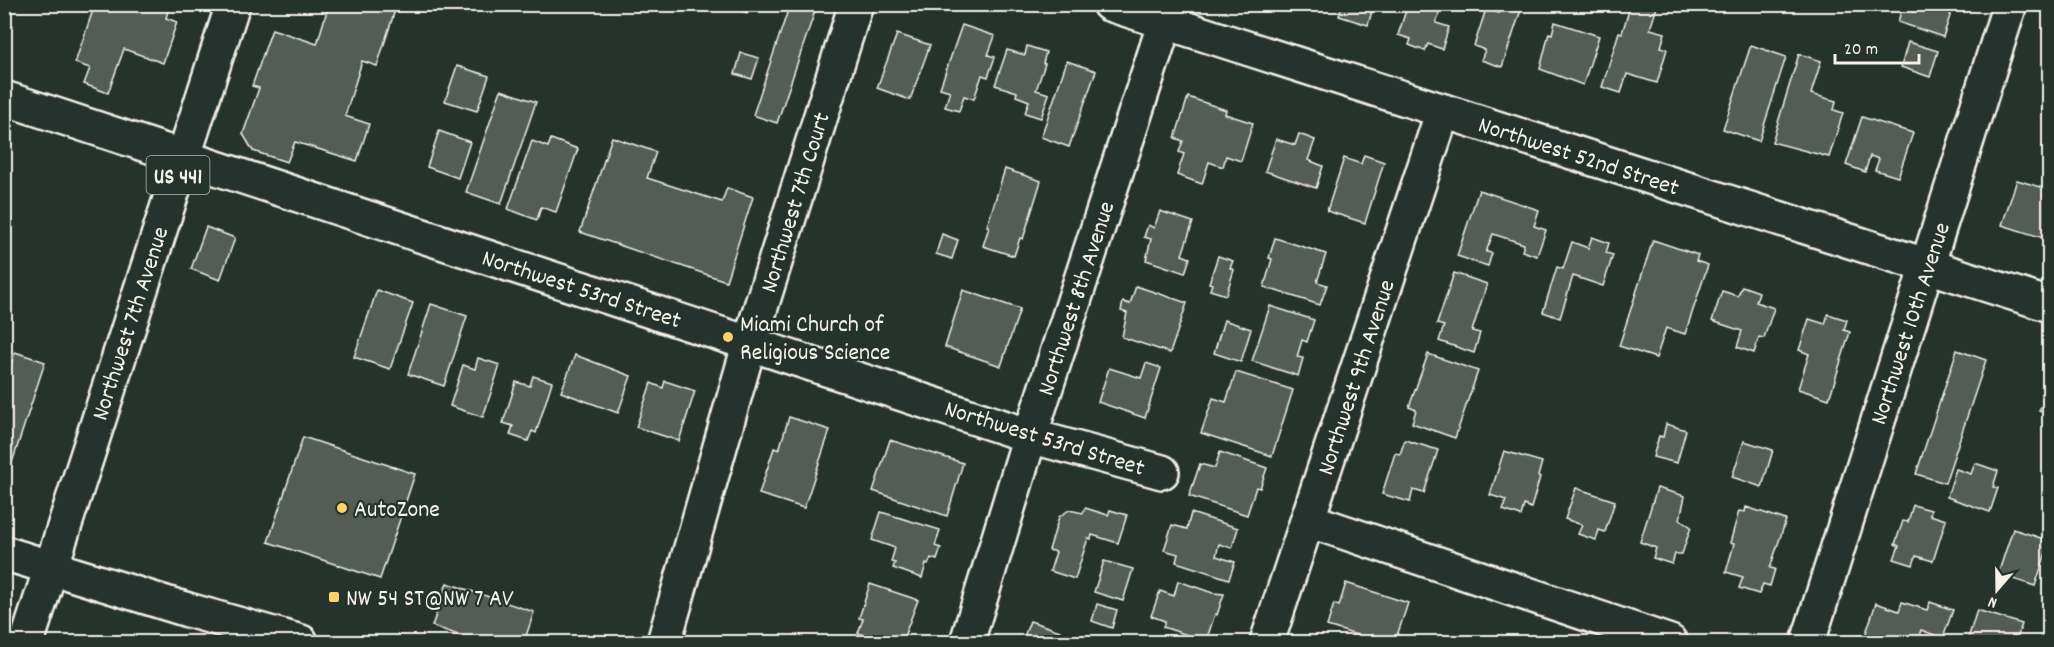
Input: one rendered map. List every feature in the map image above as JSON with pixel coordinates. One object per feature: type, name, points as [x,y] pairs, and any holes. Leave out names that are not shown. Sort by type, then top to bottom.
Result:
[{"type":"street","name":"Northwest 7th Avenue","points":[[27,642],[233,4]]},
{"type":"street","name":"Northwest 7th Court","points":[[664,642],[750,342],[856,4]]},
{"type":"street","name":"Northwest 10th Avenue","points":[[1808,642],[2010,4]]},
{"type":"street","name":"Northwest 52nd Street","points":[[1126,7],[1165,22],[2049,305]]},
{"type":"street","name":"Northwest 8th Avenue","points":[[967,642],[1030,436],[1165,22]]},
{"type":"street","name":"Northwest 53rd Street","points":[[4,98],[1030,436],[1162,472]]},
{"type":"street","name":"Northwest 9th Avenue","points":[[1267,642],[1443,111]]},
{"type":"street","points":[[1308,520],[1670,642]]},
{"type":"street","points":[[4,553],[301,642]]},
{"type":"building","points":[[95,4],[170,4],[166,18],[177,22],[163,63],[124,49],[108,93],[84,84],[90,68],[75,63]]},
{"type":"building","points":[[329,4],[397,4],[377,66],[362,61],[345,116],[369,124],[357,161],[295,142],[287,162],[253,151],[243,134],[259,88],[252,86],[272,29],[317,44]]},
{"type":"building","points":[[720,4],[750,4],[748,13]]},
{"type":"building","points":[[790,4],[817,5],[777,123],[753,115]]},
{"type":"building","points":[[1338,4],[1374,4],[1368,25],[1339,16],[1342,6]]},
{"type":"building","points":[[1408,4],[1442,4],[1436,23],[1449,27],[1442,49],[1428,44],[1425,51],[1409,45],[1411,39],[1398,35]]},
{"type":"building","points":[[1501,4],[1523,4],[1502,67],[1481,60],[1485,50],[1474,46],[1486,9],[1499,13]]},
{"type":"building","points":[[1631,4],[1658,4],[1650,29],[1665,33],[1661,47],[1667,49],[1657,83],[1627,74],[1621,93],[1602,87],[1619,32],[1622,33]]},
{"type":"building","points":[[1917,4],[1954,4],[1943,37],[1898,22],[1902,8],[1914,12]]},
{"type":"building","points":[[1555,22],[1599,36],[1583,85],[1540,69],[1549,33],[1552,34]]},
{"type":"building","points":[[962,25],[995,36],[988,55],[995,57],[988,77],[982,75],[974,99],[964,96],[959,111],[945,107],[950,91],[940,88]]},
{"type":"building","points":[[897,34],[930,45],[910,100],[877,88]]},
{"type":"building","points":[[1908,42],[1938,51],[1930,77],[1901,67]]},
{"type":"building","points":[[1751,45],[1786,57],[1759,141],[1723,129]]},
{"type":"building","points":[[1027,46],[1046,52],[1043,63],[1045,64],[1036,90],[1049,94],[1041,118],[1025,113],[1029,101],[1016,96],[1017,92],[995,85],[1007,50],[1025,55]]},
{"type":"building","points":[[741,53],[759,58],[752,79],[735,74]]},
{"type":"building","points":[[1799,54],[1821,61],[1811,94],[1836,101],[1834,110],[1843,113],[1829,157],[1772,142]]},
{"type":"building","points":[[1067,61],[1096,71],[1069,147],[1041,137]]},
{"type":"building","points":[[457,66],[489,76],[477,111],[445,101]]},
{"type":"building","points":[[2050,85],[2050,112],[2042,110]]},
{"type":"building","points":[[501,90],[536,102],[501,204],[466,192]]},
{"type":"building","points":[[1188,97],[1226,110],[1225,114],[1253,123],[1241,161],[1226,156],[1223,167],[1209,162],[1202,184],[1177,175],[1184,154],[1179,152],[1183,141],[1175,138]]},
{"type":"building","points":[[1862,117],[1913,133],[1898,177],[1875,170],[1879,159],[1870,156],[1865,172],[1846,165]]},
{"type":"building","points":[[439,131],[470,142],[458,178],[427,167]]},
{"type":"building","points":[[1299,134],[1315,140],[1308,160],[1323,166],[1316,188],[1265,171],[1276,139],[1295,145]]},
{"type":"building","points":[[612,137],[656,152],[647,178],[722,202],[727,188],[753,197],[726,281],[580,232]]},
{"type":"building","points":[[551,139],[578,149],[556,212],[541,207],[537,220],[508,209],[532,141],[548,147]]},
{"type":"building","points":[[1364,155],[1384,162],[1365,223],[1327,211],[1344,158],[1361,164]]},
{"type":"building","points":[[1005,169],[1041,181],[1023,239],[1020,238],[1014,256],[983,246]]},
{"type":"building","points":[[2017,180],[2050,190],[2050,240],[2002,225]]},
{"type":"building","points":[[1479,190],[1539,210],[1534,226],[1546,230],[1537,256],[1522,251],[1524,244],[1493,234],[1486,252],[1492,253],[1488,266],[1457,256]]},
{"type":"building","points":[[1160,211],[1193,222],[1182,255],[1190,258],[1185,273],[1146,260],[1151,239],[1144,237],[1148,225],[1154,228]]},
{"type":"building","points":[[206,227],[235,238],[220,280],[191,269]]},
{"type":"building","points":[[942,234],[958,240],[952,259],[936,254]]},
{"type":"building","points":[[1592,237],[1609,243],[1606,253],[1613,255],[1603,286],[1573,276],[1560,318],[1543,312],[1557,267],[1563,269],[1572,242],[1588,248]]},
{"type":"building","points":[[1275,238],[1326,254],[1317,282],[1327,285],[1320,305],[1264,287]]},
{"type":"building","points":[[1653,240],[1698,255],[1696,261],[1708,265],[1685,334],[1666,328],[1656,358],[1619,346]]},
{"type":"building","points":[[1218,256],[1233,261],[1230,268],[1234,270],[1226,295],[1210,290],[1212,284],[1209,283]]},
{"type":"building","points":[[1454,273],[1487,284],[1472,331],[1480,333],[1474,353],[1439,341],[1444,326],[1437,324]]},
{"type":"building","points":[[1136,286],[1187,303],[1170,353],[1122,337],[1127,313],[1121,311],[1123,302],[1130,304]]},
{"type":"building","points":[[1742,286],[1759,292],[1756,302],[1774,308],[1764,338],[1759,337],[1754,353],[1737,347],[1742,331],[1712,321],[1722,291],[1738,296]]},
{"type":"building","points":[[377,290],[413,303],[390,369],[354,357]]},
{"type":"building","points":[[963,290],[1020,309],[1001,366],[945,347]]},
{"type":"building","points":[[431,304],[467,316],[444,386],[408,374]]},
{"type":"building","points":[[1270,306],[1314,320],[1307,342],[1302,340],[1297,357],[1303,358],[1298,376],[1252,361]]},
{"type":"building","points":[[1828,314],[1847,320],[1844,330],[1850,332],[1829,399],[1798,389],[1809,354],[1799,350],[1809,319],[1825,324]]},
{"type":"building","points":[[1224,320],[1251,329],[1241,362],[1214,353]]},
{"type":"building","points":[[1957,350],[1986,360],[1945,483],[1916,474]]},
{"type":"building","points":[[15,352],[45,362],[7,478],[4,477],[4,384]]},
{"type":"building","points":[[1428,354],[1478,371],[1455,438],[1412,423],[1416,410],[1409,407]]},
{"type":"building","points":[[575,355],[631,376],[618,413],[561,392]]},
{"type":"building","points":[[478,358],[500,365],[483,417],[450,406],[463,365],[475,369]]},
{"type":"building","points":[[1146,363],[1161,368],[1145,418],[1098,402],[1109,368],[1141,378]]},
{"type":"building","points":[[1236,372],[1293,390],[1272,456],[1201,433],[1213,398],[1226,402]]},
{"type":"building","points":[[533,376],[552,382],[536,433],[532,431],[528,441],[510,435],[513,426],[503,423],[516,382],[530,386]]},
{"type":"building","points":[[2050,380],[2050,434],[2044,432],[2049,415],[2039,411]]},
{"type":"building","points":[[665,381],[695,391],[679,441],[636,427],[651,383],[663,388]]},
{"type":"building","points":[[789,417],[830,430],[804,508],[759,494],[774,448],[779,450]]},
{"type":"building","points":[[1666,424],[1686,430],[1677,463],[1653,457],[1659,436],[1663,437]]},
{"type":"building","name":"AutoZone","points":[[303,437],[415,474],[380,579],[268,542]]},
{"type":"building","points":[[890,440],[963,463],[947,516],[873,491]]},
{"type":"building","points":[[1405,440],[1438,450],[1424,493],[1413,490],[1410,502],[1382,494],[1395,453],[1400,454]]},
{"type":"building","points":[[1744,441],[1773,450],[1762,487],[1732,477]]},
{"type":"building","points":[[1504,451],[1542,462],[1531,508],[1524,505],[1521,516],[1503,510],[1506,500],[1490,495]]},
{"type":"building","points":[[1220,452],[1267,468],[1260,488],[1256,487],[1247,515],[1189,496],[1200,464],[1215,468]]},
{"type":"building","points":[[1975,463],[1998,471],[1993,487],[1998,488],[1990,512],[1947,497],[1956,469],[1971,474]]},
{"type":"building","points":[[1576,488],[1615,501],[1605,532],[1599,530],[1596,540],[1578,534],[1582,525],[1565,519]]},
{"type":"building","points":[[1657,488],[1685,496],[1680,519],[1691,527],[1682,554],[1675,554],[1672,564],[1653,558],[1656,548],[1640,542]]},
{"type":"building","points":[[1913,505],[1931,510],[1930,515],[1946,520],[1933,561],[1916,556],[1913,565],[1894,559],[1899,546],[1895,544],[1903,521],[1908,522]]},
{"type":"building","points":[[1746,507],[1786,520],[1770,568],[1775,569],[1770,586],[1763,584],[1759,594],[1739,588],[1743,577],[1726,572],[1734,544],[1730,543],[1739,511],[1745,512]]},
{"type":"building","points":[[1085,508],[1108,515],[1110,510],[1127,515],[1118,543],[1092,535],[1091,539],[1088,538],[1075,579],[1050,571],[1056,552],[1049,550],[1059,517],[1069,510],[1083,513]]},
{"type":"building","points":[[881,512],[940,530],[935,546],[941,548],[937,560],[931,558],[928,565],[926,564],[922,578],[893,568],[895,563],[891,562],[895,548],[872,540]]},
{"type":"building","points":[[1191,513],[1238,528],[1232,548],[1219,544],[1216,556],[1235,562],[1229,579],[1176,562],[1178,554],[1164,550],[1172,525],[1187,529]]},
{"type":"building","points":[[2013,529],[2050,541],[2035,586],[1998,574]]},
{"type":"building","points":[[1104,561],[1133,569],[1123,601],[1094,592]]},
{"type":"building","points":[[1178,581],[1213,593],[1224,594],[1206,641],[1163,627],[1165,621],[1151,616],[1160,591],[1174,596]]},
{"type":"building","points":[[447,583],[534,612],[524,642],[480,642],[432,626]]},
{"type":"building","points":[[1346,583],[1408,603],[1395,642],[1358,642],[1360,636],[1327,626],[1334,604],[1339,606]]},
{"type":"building","points":[[870,584],[918,600],[902,642],[887,642],[858,633],[863,619],[859,618]]},
{"type":"building","points":[[1902,602],[1927,610],[1930,602],[1953,610],[1943,638],[1921,630],[1917,642],[1904,639],[1903,642],[1884,642],[1865,636],[1876,603],[1899,611]]},
{"type":"building","points":[[1097,604],[1117,610],[1112,628],[1092,621]]},
{"type":"building","points":[[1977,610],[2022,624],[2016,642],[1967,642]]},
{"type":"building","points":[[1030,621],[1060,631],[1056,642],[1020,642]]},
{"type":"building","points":[[2044,626],[2050,627],[2050,642],[2039,642]]},
{"type":"place","name":"Miami Church of Religious Science","points":[[728,337]]},
{"type":"place","name":"AutoZone","points":[[342,508]]},
{"type":"place","name":"NW 54 ST@NW 7 AV","points":[[334,597]]}]
